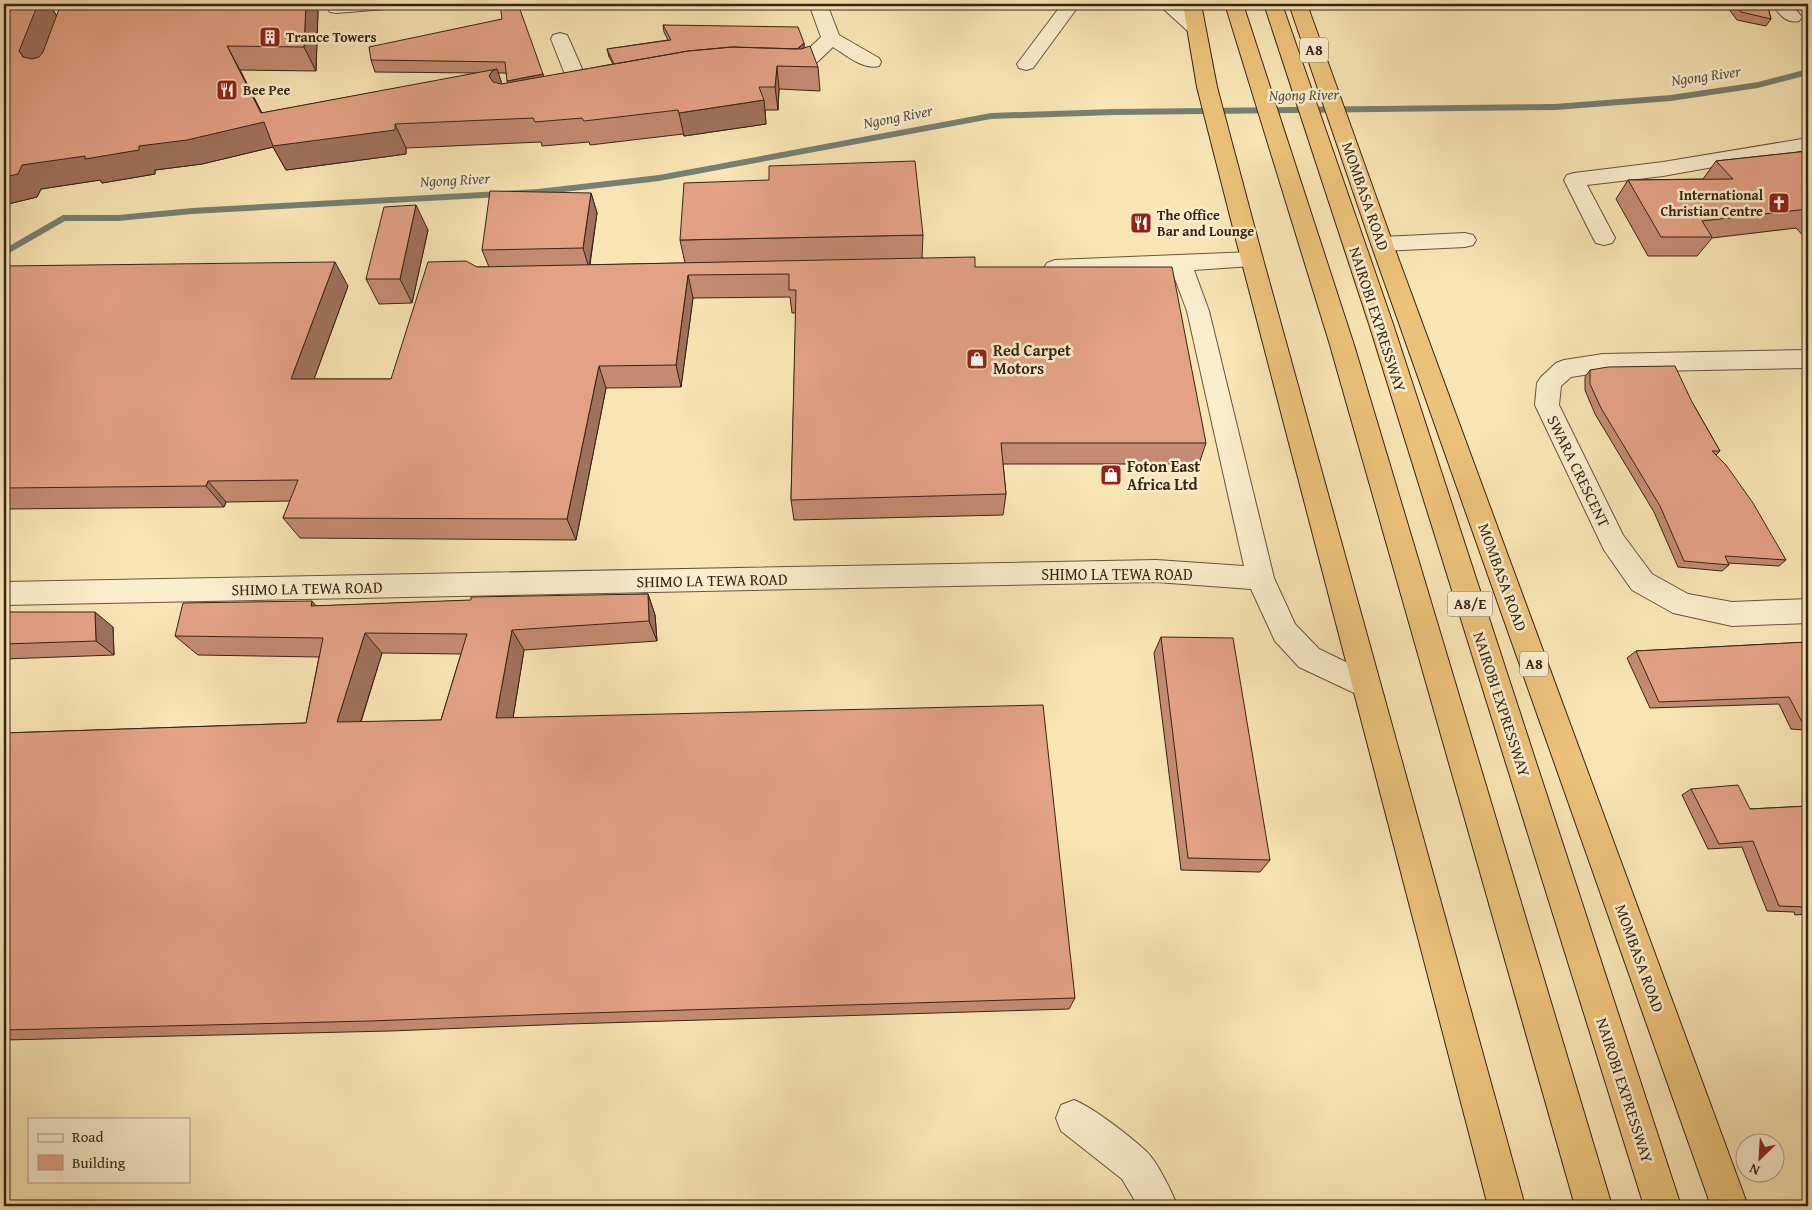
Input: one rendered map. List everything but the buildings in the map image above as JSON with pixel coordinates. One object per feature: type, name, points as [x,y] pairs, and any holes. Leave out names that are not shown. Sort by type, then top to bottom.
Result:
[{"type":"highway","points":[[1192,4],[1207,87],[1252,260],[1506,1206]]},
{"type":"highway","points":[[1234,4],[1342,345],[1594,1206]]},
{"type":"highway","name":"NAIROBI EXPRESSWAY","points":[[1273,4],[1384,333],[1662,1206]]},
{"type":"highway","name":"MOMBASA ROAD","points":[[1298,4],[1382,244],[1730,1206]]},
{"type":"street","points":[[4,5],[14,4]]},
{"type":"street","points":[[4,16],[70,12],[120,4]]},
{"type":"street","points":[[336,8],[385,4]]},
{"type":"street","points":[[818,4],[831,38],[872,62]]},
{"type":"street","points":[[1026,64],[1071,4]]},
{"type":"street","points":[[1167,4],[1197,30]]},
{"type":"street","points":[[1781,4],[1793,18]]},
{"type":"street","points":[[762,64],[804,65],[831,38]]},
{"type":"street","points":[[560,39],[580,87]]},
{"type":"street","points":[[1604,238],[1574,180],[1663,169],[1808,144]]},
{"type":"street","points":[[1382,244],[1465,240]]},
{"type":"street","points":[[1035,268],[1155,266],[1252,260]]},
{"type":"street","points":[[1180,263],[1198,311],[1260,578],[1286,632],[1309,658],[1367,686]]},
{"type":"street","name":"SWARA CRESCENT","points":[[1808,359],[1603,363],[1564,369],[1548,383],[1547,405],[1613,542],[1642,582],[1682,605],[1732,614],[1808,611]]},
{"type":"street","name":"SHIMO LA TEWA ROAD","points":[[4,594],[1146,571],[1260,578]]},
{"type":"street","points":[[1074,1118],[1135,1166],[1159,1206]]},
{"type":"waterway","name":"Ngong River","points":[[4,253],[63,218],[118,218],[192,211],[538,192],[659,178],[991,116],[1114,112],[1555,107],[1671,98],[1758,85],[1808,72]]},
{"type":"place","name":"Trance Towers","points":[[270,37]]},
{"type":"place","name":"Bee Pee","points":[[227,90]]},
{"type":"place","name":"International Christian Centre","points":[[1779,203]]},
{"type":"place","name":"The Office Bar and Lounge","points":[[1141,223]]},
{"type":"place","name":"Red Carpet Motors","points":[[977,359]]},
{"type":"place","name":"Foton East Africa Ltd","points":[[1111,475]]}]
